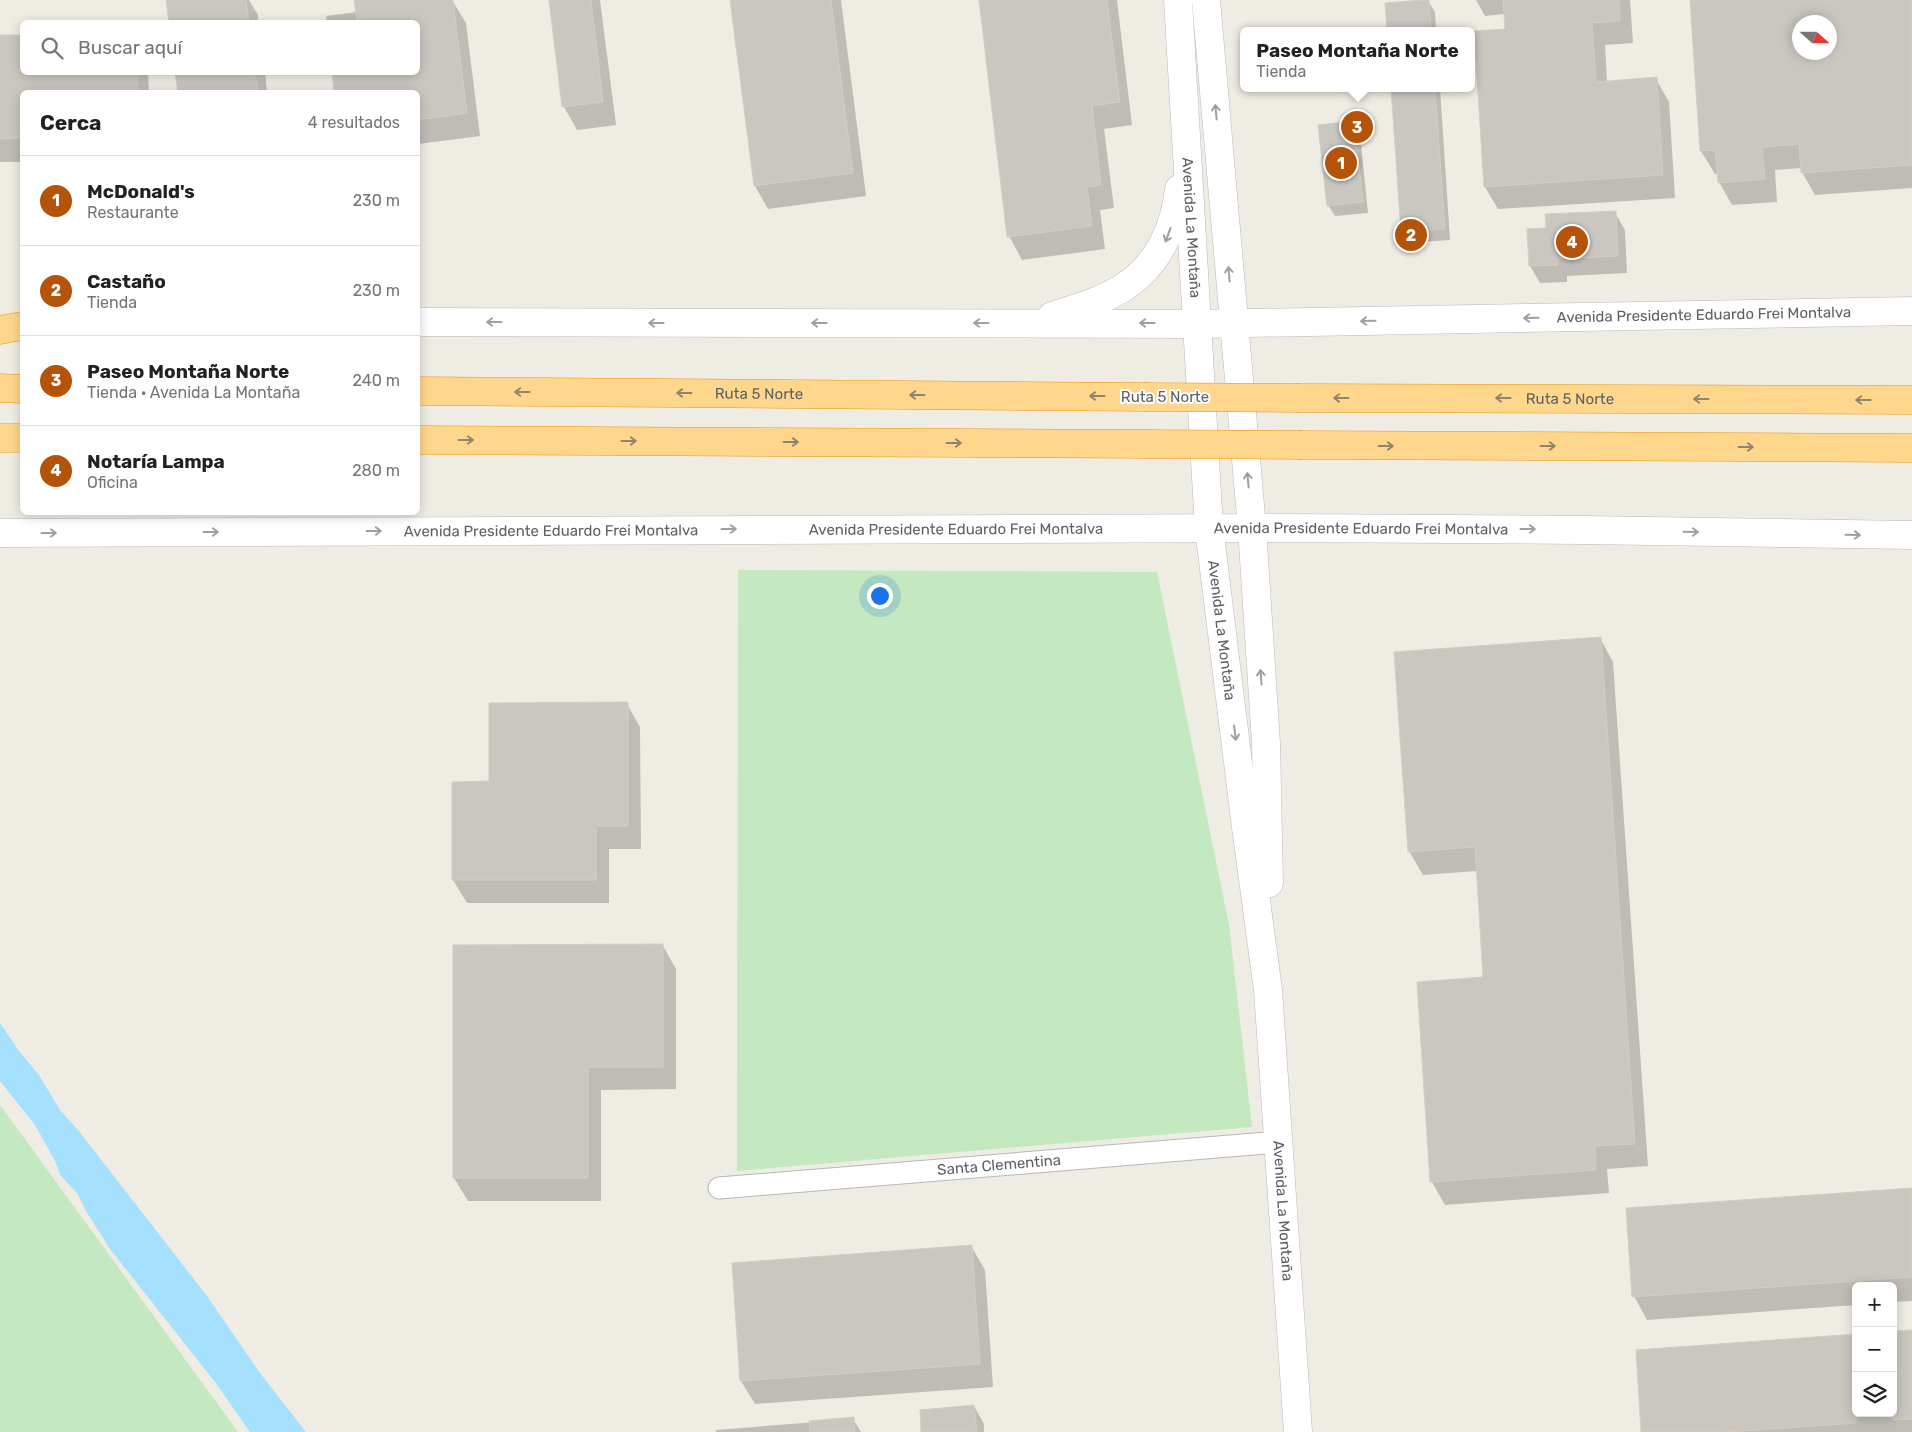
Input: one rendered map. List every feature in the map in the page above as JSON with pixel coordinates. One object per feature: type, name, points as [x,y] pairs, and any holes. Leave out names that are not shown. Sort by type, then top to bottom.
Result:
[{"type":"highway","points":[[0,330],[20,326]]},
{"type":"highway","points":[[0,388],[20,389]]},
{"type":"highway","name":"Ruta 5 Norte","points":[[420,392],[1912,400]]},
{"type":"highway","points":[[0,438],[20,438]]},
{"type":"highway","points":[[420,440],[1912,448]]},
{"type":"main road","name":"Avenida La Montaña","points":[[1178,0],[1209,528],[1268,990],[1298,1432]]},
{"type":"main road","name":"Avenida La Montaña","points":[[1206,0],[1252,528],[1266,743],[1268,990]]},
{"type":"main road","points":[[1030,323],[1085,305],[1122,288],[1134,280],[1156,258],[1164,244],[1176,210],[1186,135]]},
{"type":"main road","name":"Avenida Presidente Eduardo Frei Montalva","points":[[420,322],[1196,324],[1912,311]]},
{"type":"main road","points":[[0,321],[20,321]]},
{"type":"main road","name":"Avenida Presidente Eduardo Frei Montalva","points":[[0,533],[1252,528],[1583,530],[1912,535]]},
{"type":"street","name":"Santa Clementina","points":[[720,1188],[1279,1142]]},
{"type":"green space","points":[[738,570],[1157,572],[1229,925],[1252,1127],[737,1171]]},
{"type":"green space","points":[[0,1105],[238,1432],[0,1432]]},
{"type":"water","points":[[0,1023],[19,1051],[39,1075],[60,1110],[78,1130],[207,1296],[260,1373],[306,1432],[250,1432],[215,1382],[110,1249],[77,1193],[61,1176],[35,1125],[0,1081]]},
{"type":"building","points":[[166,0],[246,0],[249,20],[169,20]]},
{"type":"building","points":[[354,0],[453,0],[467,113],[420,120],[420,90],[334,90],[332,75],[420,75],[420,20],[357,20]]},
{"type":"building","points":[[549,0],[591,0],[603,102],[562,107]]},
{"type":"building","points":[[730,0],[831,0],[853,173],[754,186]]},
{"type":"building","points":[[979,0],[1107,0],[1120,102],[1092,106],[1101,185],[1087,187],[1092,226],[1007,237]]},
{"type":"building","points":[[1429,0],[1431,27],[1387,27],[1385,3]]},
{"type":"building","points":[[1503,0],[1619,0],[1620,21],[1592,23],[1596,82],[1657,77],[1663,175],[1484,187],[1475,31],[1505,29]]},
{"type":"building","points":[[1690,0],[1912,0],[1912,165],[1801,173],[1799,144],[1762,147],[1765,179],[1718,183],[1715,150],[1700,151]]},
{"type":"building","points":[[0,35],[20,35],[20,75],[137,75],[138,90],[20,90],[20,138],[0,139]]},
{"type":"building","points":[[175,75],[255,75],[258,90],[178,90]]},
{"type":"building","points":[[1391,92],[1435,92],[1445,229],[1401,232]]},
{"type":"building","points":[[1354,121],[1363,202],[1327,206],[1318,125]]},
{"type":"building","points":[[1616,211],[1618,256],[1558,259],[1558,265],[1529,266],[1527,229],[1546,228],[1545,214]]},
{"type":"building","points":[[1601,637],[1635,1144],[1595,1146],[1596,1170],[1430,1182],[1417,982],[1483,977],[1475,847],[1408,852],[1394,652]]},
{"type":"building","points":[[628,702],[628,826],[596,826],[596,880],[452,880],[452,782],[489,781],[489,703]]},
{"type":"building","points":[[663,944],[663,1067],[588,1067],[588,1178],[453,1178],[453,945]]},
{"type":"building","points":[[1912,1188],[1912,1277],[1632,1297],[1626,1208]]},
{"type":"building","points":[[972,1245],[980,1364],[740,1381],[732,1263]]},
{"type":"building","points":[[1912,1330],[1912,1419],[1893,1420],[1893,1417],[1897,1417],[1897,1331]]},
{"type":"building","points":[[1852,1334],[1852,1417],[1856,1417],[1856,1423],[1727,1432],[1641,1432],[1636,1350]]},
{"type":"building","points":[[974,1405],[977,1432],[921,1432],[920,1410]]},
{"type":"building","points":[[854,1417],[855,1432],[810,1432],[809,1421]]},
{"type":"place","name":"Paseo Montaña Norte","points":[[1357,127]]},
{"type":"place","name":"McDonald's","points":[[1341,163]]},
{"type":"place","name":"Castaño","points":[[1411,235]]},
{"type":"place","name":"Notaría Lampa","points":[[1572,242]]}]
